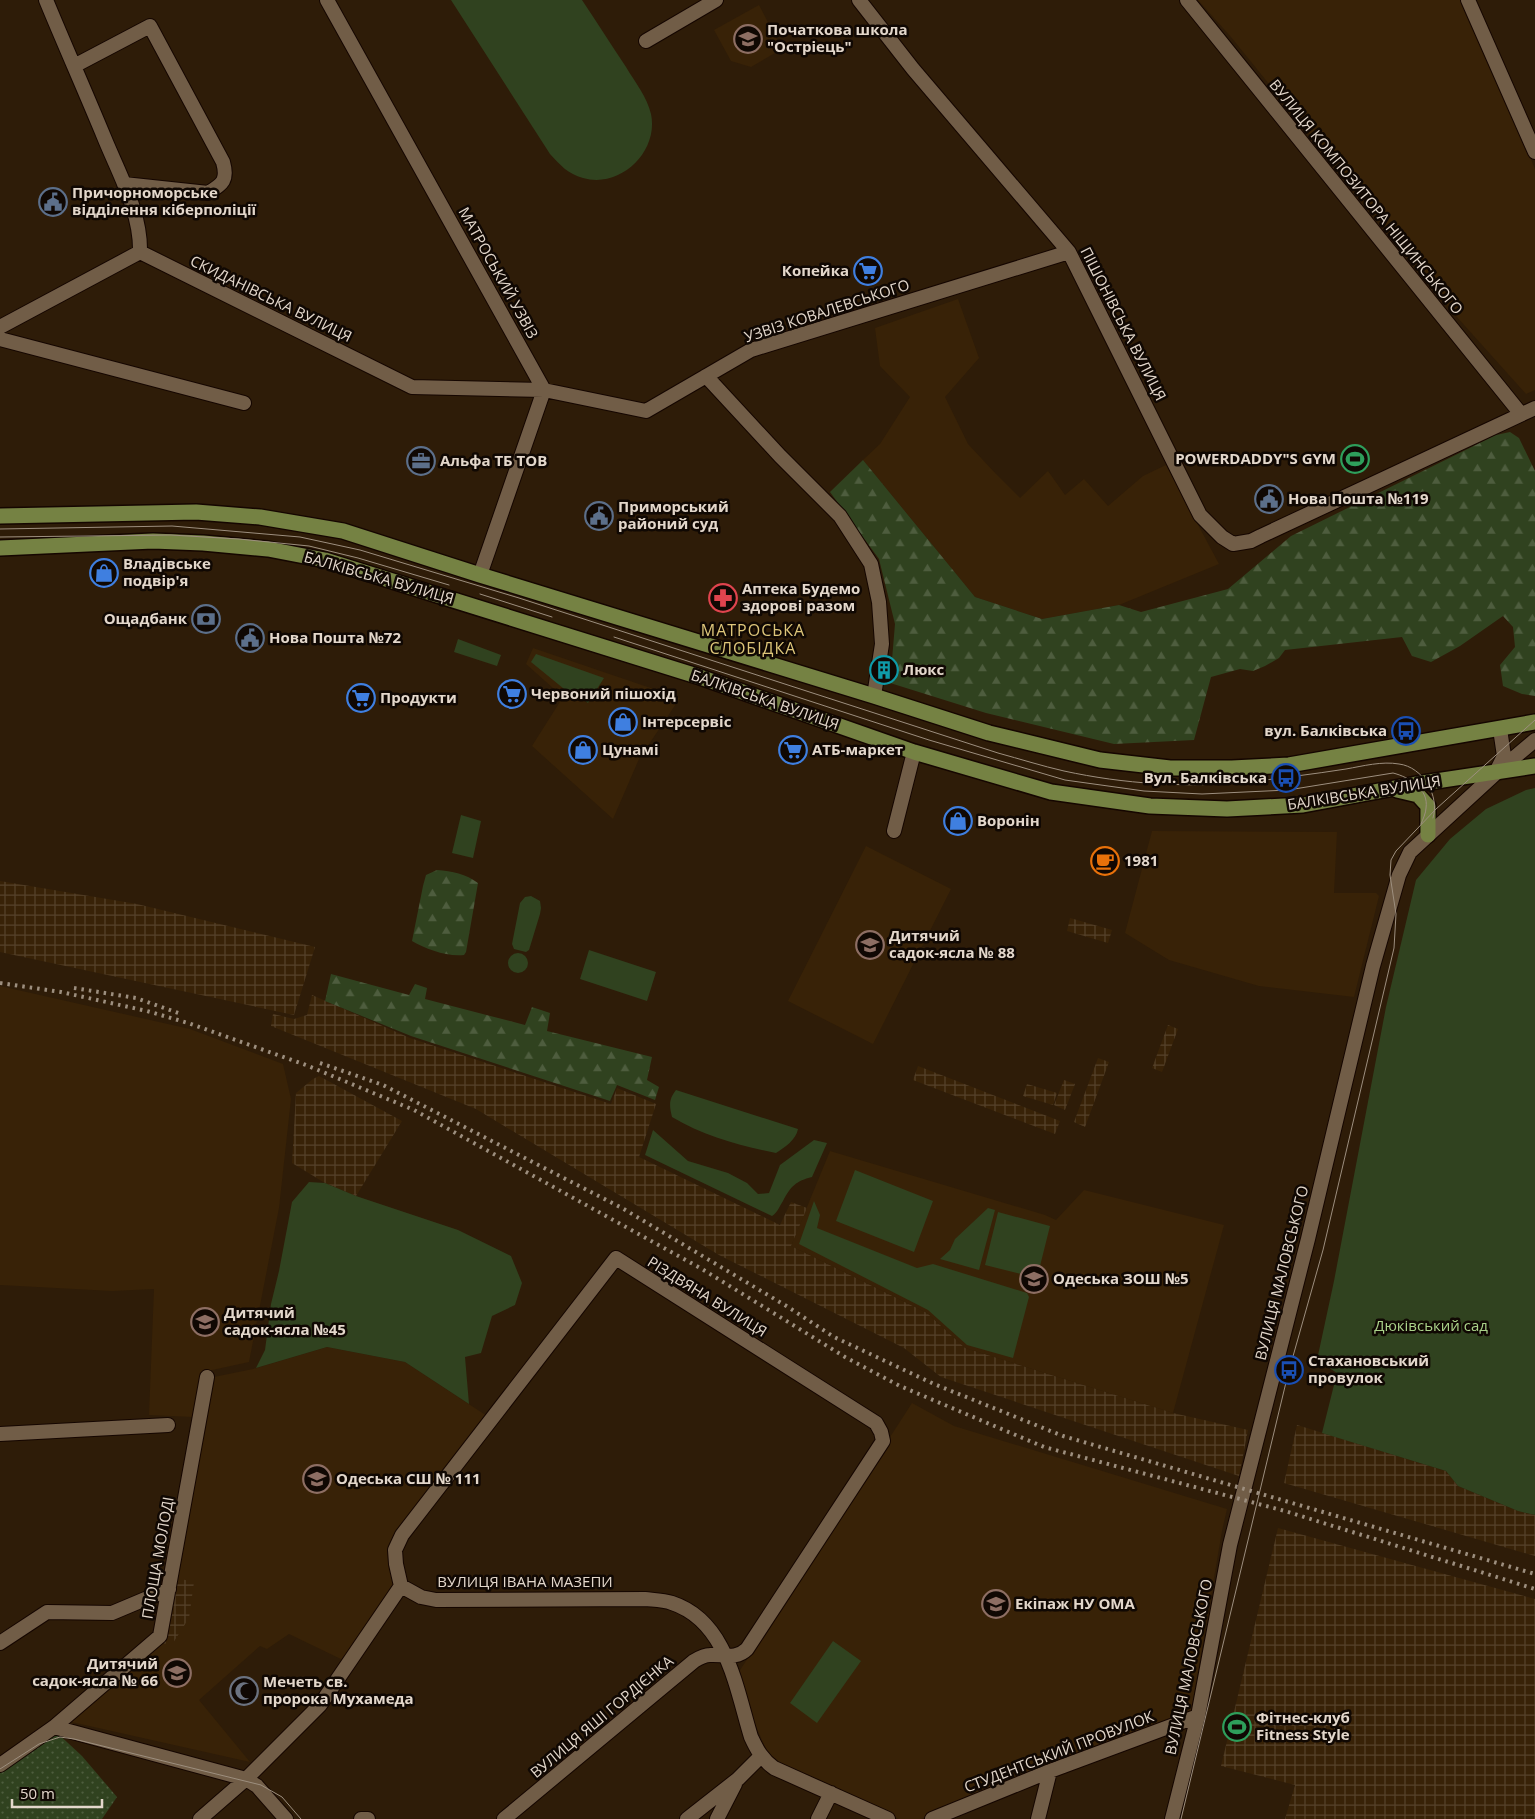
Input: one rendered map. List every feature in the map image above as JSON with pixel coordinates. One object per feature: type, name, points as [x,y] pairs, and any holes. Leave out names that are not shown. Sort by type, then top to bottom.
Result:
[{"type":"main road","name":"БАЛКІВСЬКА ВУЛИЦЯ","points":[[0,516],[196,512],[260,517],[343,531],[989,733],[1100,760],[1170,768],[1232,768],[1289,765],[1535,722]]},
{"type":"main road","name":"БАЛКІВСЬКА ВУЛИЦЯ","points":[[0,548],[153,541],[268,549],[326,560],[691,675],[914,752],[1051,792],[1150,806],[1227,809],[1303,804],[1535,766]]},
{"type":"main road","points":[[1390,789],[1418,795],[1428,806],[1428,835]]},
{"type":"street","points":[[0,327],[140,252],[140,236],[137,221],[124,184],[46,0]]},
{"type":"street","name":"МАТРОСЬКИЙ УЗВІЗ","points":[[327,0],[544,390]]},
{"type":"street","points":[[646,41],[716,0]]},
{"type":"street","name":"ПІШОНІВСЬКА ВУЛИЦЯ","points":[[859,0],[913,69],[1069,252],[1200,515],[1233,544],[1251,541],[1521,414]]},
{"type":"street","name":"ВУЛИЦЯ КОМПОЗИТОРА НІЩИНСЬКОГО","points":[[1187,0],[1521,414]]},
{"type":"street","points":[[1468,0],[1535,152]]},
{"type":"street","points":[[74,66],[150,26],[223,162],[225,170],[225,179],[218,187],[208,193],[124,184]]},
{"type":"street","name":"СКИДАНІВСЬКА ВУЛИЦЯ","points":[[140,252],[412,387],[544,390]]},
{"type":"street","name":"УЗВІЗ КОВАЛЕВСЬКОГО","points":[[544,390],[646,410],[751,350],[1069,252]]},
{"type":"street","points":[[0,339],[244,403]]},
{"type":"street","points":[[706,376],[780,456],[840,516],[871,564],[879,602],[882,644],[874,696]]},
{"type":"street","points":[[480,575],[544,390]]},
{"type":"street","points":[[1521,414],[1535,408]]},
{"type":"street","points":[[1496,773],[1504,756],[1500,728]]},
{"type":"street","name":"ВУЛИЦЯ МАЛОВСЬКОГО","points":[[1172,1819],[1198,1716],[1230,1545],[1308,1238],[1373,966],[1402,866],[1410,852],[1535,740]]},
{"type":"street","points":[[894,831],[914,752]]},
{"type":"street","name":"РІЗДВЯНА ВУЛИЦЯ","points":[[401,1586],[395,1550],[402,1535],[616,1258],[876,1423],[881,1432],[883,1441],[751,1644],[739,1655],[726,1655]]},
{"type":"street","name":"ПЛОЩА МОЛОДІ","points":[[0,1765],[54,1727],[160,1636],[207,1377]]},
{"type":"street","points":[[0,1434],[168,1425]]},
{"type":"street","points":[[200,1819],[246,1779],[320,1705],[401,1586]]},
{"type":"street","name":"ВУЛИЦЯ ІВАНА МАЗЕПИ","points":[[401,1586],[421,1597],[436,1600],[645,1599],[671,1602],[702,1621],[713,1633],[726,1655]]},
{"type":"street","points":[[0,1644],[47,1612],[112,1613],[169,1589]]},
{"type":"street","name":"ВУЛИЦЯ ЯШІ ГОРДІЄНКА","points":[[504,1819],[694,1661],[709,1655],[726,1655]]},
{"type":"street","points":[[726,1655],[751,1737],[761,1756],[774,1768],[888,1819]]},
{"type":"street","name":"СТУДЕНТСЬКИЙ ПРОВУЛОК","points":[[932,1819],[1050,1771],[1198,1716]]},
{"type":"street","points":[[54,1727],[246,1779],[257,1786],[286,1819]]},
{"type":"street","points":[[687,1819],[738,1779],[761,1756]]},
{"type":"street","points":[[1038,1819],[1050,1771]]},
{"type":"street","points":[[717,1819],[738,1779]]},
{"type":"street","points":[[818,1819],[831,1793]]},
{"type":"street","points":[[361,1819],[368,1819]]},
{"type":"shaded area","points":[[1198,0],[1464,0],[1535,169],[1535,390],[1526,394],[1456,316],[1231,37]]},
{"type":"shaded area","name":"Початкова школа \"Остріець\"","points":[[759,5],[782,49],[751,67],[731,61],[714,30]]},
{"type":"shaded area","points":[[958,299],[979,358],[945,397],[968,444],[996,474],[1020,498],[1048,471],[1065,495],[1084,479],[1108,506],[1143,476],[1166,465],[1219,564],[1119,605],[1042,619],[975,597],[863,460],[880,444],[910,397],[880,366],[875,328]]},
{"type":"shaded area","points":[[533,648],[680,698],[639,759],[613,819],[532,746],[563,697],[526,664]]},
{"type":"shaded area","points":[[1152,831],[1337,832],[1334,893],[1376,893],[1379,896],[1354,997],[1259,986],[1169,960],[1125,933]]},
{"type":"shaded area","name":"Дитячий садок-ясла № 88","points":[[866,846],[951,889],[873,1044],[788,1001]]},
{"type":"shaded area","points":[[0,881],[137,904],[315,947],[294,1015],[0,952]]},
{"type":"shaded area","points":[[1070,918],[1112,930],[1108,943],[1067,931]]},
{"type":"shaded area","points":[[0,986],[190,1029],[283,1064],[291,1099],[279,1208],[249,1362],[203,1372],[193,1417],[149,1415],[154,1289],[112,1291],[0,1285]]},
{"type":"shaded area","points":[[312,995],[410,1038],[611,1104],[617,1088],[656,1104],[639,1157],[780,1225],[791,1202],[807,1208],[791,1246],[927,1313],[965,1348],[1173,1413],[1248,1430],[1239,1476],[941,1377],[904,1348],[719,1255],[476,1109],[271,1026],[273,1014],[294,1019],[307,1015]]},
{"type":"shaded area","points":[[1168,1025],[1178,1029],[1162,1072],[1152,1068]]},
{"type":"shaded area","points":[[1098,1058],[1109,1062],[1085,1127],[1074,1122]]},
{"type":"shaded area","points":[[918,1066],[1060,1121],[1055,1134],[913,1080]]},
{"type":"shaded area","points":[[319,1076],[402,1121],[356,1196],[325,1183],[292,1163],[296,1093]]},
{"type":"shaded area","points":[[1064,1080],[1075,1084],[1065,1110],[1054,1105]]},
{"type":"shaded area","points":[[1027,1084],[1057,1093],[1053,1105],[1023,1096]]},
{"type":"shaded area","name":"Одеська ЗОШ №5","points":[[830,1151],[1045,1215],[1056,1220],[1084,1190],[1224,1225],[1173,1413],[965,1348],[927,1313],[791,1246]]},
{"type":"shaded area","name":"Одеська СШ № 111","points":[[327,1347],[405,1362],[490,1418],[390,1562],[393,1586],[343,1660],[289,1634],[267,1649],[260,1646],[199,1700],[250,1762],[67,1721],[159,1644],[209,1378],[253,1369]]},
{"type":"shaded area","name":"Екіпаж НУ ОМА","points":[[912,1403],[954,1426],[1227,1509],[1191,1712],[921,1819],[899,1819],[771,1761],[735,1678]]},
{"type":"shaded area","points":[[1297,1425],[1446,1471],[1458,1486],[1518,1511],[1535,1515],[1535,1556],[1284,1483]]},
{"type":"shaded area","points":[[1278,1528],[1535,1599],[1535,1819],[1285,1819],[1295,1785],[1221,1766]]},
{"type":"shaded area","points":[[172,1577],[194,1582],[189,1618],[173,1643],[159,1644]]},
{"type":"green space","points":[[451,0],[582,0],[637,84],[649,108],[652,128],[649,142],[643,154],[623,173],[610,178],[597,180],[583,178],[569,172],[550,154]]},
{"type":"green space","points":[[1510,432],[1519,438],[1535,471],[1535,696],[1522,694],[1503,686],[1500,665],[1515,647],[1513,627],[1503,616],[1460,646],[1431,662],[1412,656],[1402,637],[1285,650],[1279,658],[1253,671],[1240,669],[1211,677],[1194,740],[1114,744],[986,713],[887,682],[892,660],[895,624],[879,559],[830,492],[863,460],[975,597],[1042,619],[1119,605],[1141,612],[1228,589],[1291,536],[1496,435]]},
{"type":"green space","points":[[458,639],[501,655],[497,666],[454,652]]},
{"type":"green space","points":[[536,654],[604,678],[588,703],[578,696],[569,693],[531,662]]},
{"type":"green space","name":"Дюківський сад","points":[[1535,788],[1535,1515],[1518,1511],[1458,1486],[1446,1471],[1322,1433],[1337,1373],[1317,1360],[1334,1281],[1386,1007],[1416,880],[1450,839],[1486,809],[1526,790]]},
{"type":"green space","points":[[461,815],[481,821],[473,858],[452,853]]},
{"type":"green space","points":[[437,870],[469,877],[478,883],[464,955],[437,952],[412,941],[426,875]]},
{"type":"green space","points":[[531,896],[540,901],[541,908],[529,950],[526,952],[514,949],[512,944],[520,903],[525,897]]},
{"type":"green space","points":[[589,950],[656,972],[647,1001],[580,979]]},
{"type":"green space","points":[[518,953],[525,956],[528,963],[525,970],[518,973],[511,970],[508,963],[511,956]]},
{"type":"green space","points":[[331,974],[409,995],[415,984],[427,988],[425,999],[525,1025],[532,1007],[550,1013],[547,1031],[652,1057],[647,1080],[659,1087],[655,1100],[617,1085],[610,1101],[411,1036],[325,1001]]},
{"type":"green space","points":[[676,1090],[798,1129],[797,1133],[790,1143],[776,1153],[736,1144],[709,1135],[672,1117],[670,1102]]},
{"type":"green space","points":[[653,1130],[688,1161],[728,1173],[747,1183],[758,1194],[769,1193],[780,1165],[814,1140],[827,1143],[812,1177],[794,1185],[772,1216],[645,1155]]},
{"type":"green space","points":[[855,1170],[933,1201],[914,1252],[836,1221]]},
{"type":"green space","points":[[309,1182],[325,1183],[356,1196],[458,1230],[511,1256],[522,1283],[515,1305],[492,1316],[481,1353],[465,1357],[469,1404],[405,1362],[327,1347],[256,1368],[265,1350],[271,1304],[292,1202]]},
{"type":"green space","points":[[814,1201],[820,1215],[817,1228],[917,1268],[933,1264],[1027,1293],[1029,1297],[1013,1358],[967,1345],[928,1310],[799,1244]]},
{"type":"green space","points":[[988,1208],[995,1210],[979,1270],[940,1259],[950,1250],[955,1239]]},
{"type":"green space","points":[[998,1212],[1050,1226],[1037,1278],[985,1265]]},
{"type":"green space","points":[[833,1641],[861,1661],[817,1723],[790,1703]]},
{"type":"green space","points":[[54,1730],[82,1756],[117,1797],[102,1819],[0,1819],[0,1766]]},
{"type":"tram line","points":[[0,529],[172,526],[300,537],[360,550],[519,598],[998,753],[1064,771],[1133,782],[1202,785],[1249,782],[1322,773],[1379,763],[1408,766],[1422,777],[1432,792],[1435,809],[1433,818]]},
{"type":"tram line","points":[[0,537],[171,535],[309,546],[358,558],[449,585]]},
{"type":"tram line","points":[[480,594],[552,617]]},
{"type":"tram line","points":[[614,637],[929,740],[1065,780],[1144,791],[1202,794],[1288,790],[1393,773],[1405,777],[1417,785],[1424,795],[1426,810],[1421,824]]},
{"type":"tram line","points":[[1181,1819],[1288,1374],[1323,1250],[1394,948],[1396,914],[1390,875],[1391,860],[1396,851],[1436,809],[1535,720]]},
{"type":"tram line","points":[[0,1769],[39,1744],[60,1737],[74,1739],[261,1785],[282,1797],[301,1819]]},
{"type":"railway","points":[[0,983],[61,992],[147,1011],[188,1023],[306,1065],[414,1110],[702,1269],[845,1357],[900,1386],[1044,1447],[1285,1511],[1535,1589]]},
{"type":"railway","points":[[74,988],[136,998],[181,1014]]},
{"type":"railway","points":[[320,1063],[383,1085],[622,1208],[788,1307],[834,1337],[934,1384],[1063,1436],[1535,1574]]},
{"type":"place","name":"Початкова школа \"Остріець\"","points":[[748,39]]},
{"type":"place","name":"Причорноморське відділення кіберполіції","points":[[53,202]]},
{"type":"place","name":"Копейка","points":[[868,271]]},
{"type":"place","name":"POWERDADDY\"S GYM","points":[[1355,459]]},
{"type":"place","name":"Альфа ТБ ТОВ","points":[[421,461]]},
{"type":"place","name":"Нова Пошта №119","points":[[1269,499]]},
{"type":"place","name":"Приморський районий суд","points":[[599,516]]},
{"type":"place","name":"Владiвське подвiр'я","points":[[104,573]]},
{"type":"place","name":"Аптека Будемо здорові разом","points":[[723,598]]},
{"type":"place","name":"Ощадбанк","points":[[206,619]]},
{"type":"place","name":"Нова Пошта №72","points":[[250,638]]},
{"type":"place","name":"Люкс","points":[[884,670]]},
{"type":"place","name":"Червоний пішохід","points":[[512,694]]},
{"type":"place","name":"Продукти","points":[[361,698]]},
{"type":"place","name":"Інтерсервіс","points":[[623,722]]},
{"type":"place","name":"вул. Балківська","points":[[1406,731]]},
{"type":"place","name":"Цунамі","points":[[583,750]]},
{"type":"place","name":"АТБ-маркет","points":[[793,750]]},
{"type":"place","name":"Вул. Балківська","points":[[1286,778]]},
{"type":"place","name":"Воронін","points":[[958,821]]},
{"type":"place","name":"1981","points":[[1105,861]]},
{"type":"place","name":"Дитячий садок-ясла № 88","points":[[870,945]]},
{"type":"place","name":"Одеська ЗОШ №5","points":[[1034,1279]]},
{"type":"place","name":"Дитячий садок-ясла №45","points":[[205,1322]]},
{"type":"place","name":"Стахановський провулок","points":[[1289,1370]]},
{"type":"place","name":"Одеська СШ № 111","points":[[317,1479]]},
{"type":"place","name":"Екіпаж НУ ОМА","points":[[996,1604]]},
{"type":"place","name":"Дитячий садок-ясла № 66","points":[[177,1673]]},
{"type":"place","name":"Мечеть св. пророка Мухамеда","points":[[244,1691]]},
{"type":"place","name":"Фітнес-клуб Fitness Style","points":[[1237,1727]]},
{"type":"district","name":"МАТРОСЬКА СЛОБІДКА","points":[[753,639]]}]
